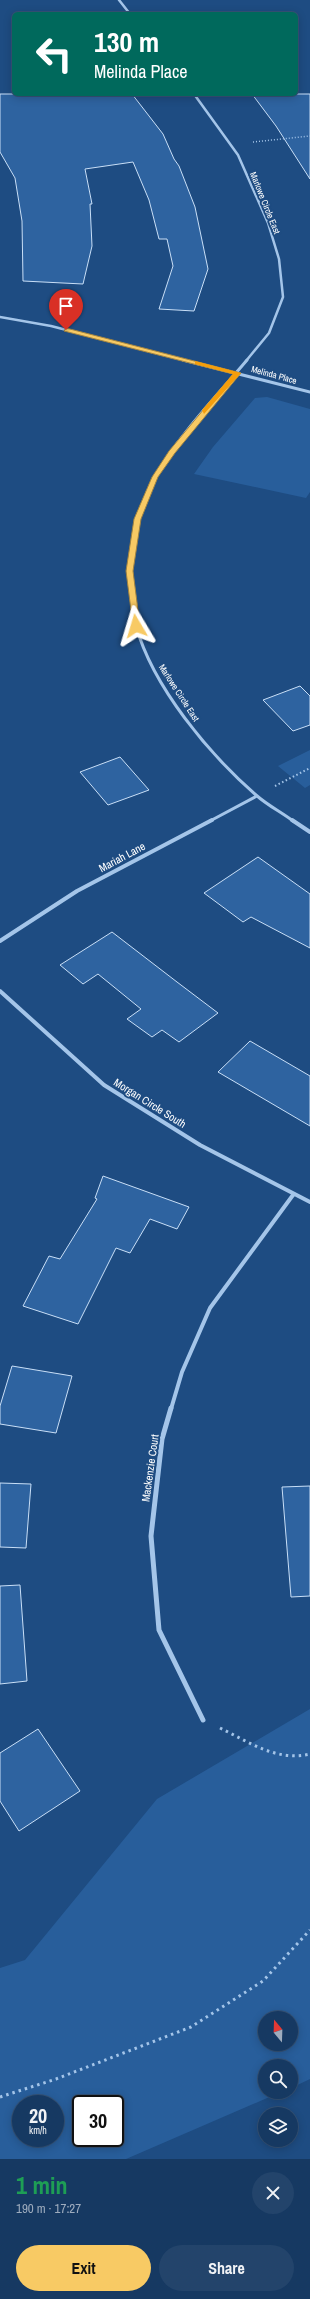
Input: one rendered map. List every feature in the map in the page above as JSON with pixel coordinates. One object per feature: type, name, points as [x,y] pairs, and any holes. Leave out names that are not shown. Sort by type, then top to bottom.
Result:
[{"type":"street","points":[[119,0],[128,12]]},
{"type":"street","name":"Marlowe Circle East","points":[[195,96],[238,155],[268,223],[279,259],[283,297],[269,333],[182,438],[155,477],[137,519],[130,571],[136,626],[155,672],[184,716],[216,757],[257,796],[310,832]]},
{"type":"street","name":"Melinda Place","points":[[0,317],[51,326],[310,392]]},
{"type":"street","name":"Mariah Lane","points":[[0,941],[77,891],[257,796]]},
{"type":"street","name":"Morgan Circle South","points":[[0,991],[104,1085],[200,1145],[310,1202]]},
{"type":"street","name":"Mackenzie Court","points":[[203,1720],[159,1630],[151,1536],[162,1439],[182,1372],[210,1308],[293,1194]]},
{"type":"path","points":[[253,142],[310,136]]},
{"type":"path","points":[[257,796],[310,768]]},
{"type":"path","points":[[203,1720],[280,1756],[302,1758],[310,1754]]},
{"type":"path","points":[[0,2097],[56,2079],[191,2027],[263,1981],[310,1930]]},
{"type":"shaded area","points":[[267,397],[310,409],[310,492],[306,498],[194,474],[213,447],[255,398]]},
{"type":"shaded area","points":[[310,750],[310,785],[305,788],[278,766]]},
{"type":"shaded area","points":[[310,1709],[310,2079],[298,2085],[298,2059],[258,2059],[258,2099],[265,2099],[126,2159],[0,2159],[0,1968],[25,1960],[157,1799]]},
{"type":"building","points":[[0,94],[12,94],[12,96],[134,96],[163,134],[174,159],[179,166],[195,207],[208,269],[194,311],[159,309],[173,266],[167,239],[159,239],[149,200],[133,162],[85,169],[92,204],[90,204],[92,246],[83,284],[23,281],[22,221],[15,178],[0,152]]},
{"type":"building","points":[[298,94],[310,94],[310,179],[276,126],[254,96],[298,96]]},
{"type":"building","points":[[300,686],[310,696],[310,725],[293,731],[263,700]]},
{"type":"building","points":[[120,757],[149,790],[108,805],[80,772]]},
{"type":"building","points":[[258,857],[310,894],[310,948],[251,917],[243,922],[204,893]]},
{"type":"building","points":[[112,932],[218,1013],[179,1042],[162,1030],[152,1037],[127,1019],[141,1009],[98,974],[83,984],[60,965]]},
{"type":"building","points":[[250,1041],[310,1076],[310,1126],[218,1072]]},
{"type":"building","points":[[103,1176],[189,1207],[177,1229],[150,1219],[130,1253],[116,1248],[78,1324],[23,1306],[49,1256],[60,1259],[97,1199],[95,1198]]},
{"type":"building","points":[[12,1366],[72,1376],[56,1433],[0,1424],[0,1406]]},
{"type":"building","points":[[0,1483],[31,1484],[26,1548],[0,1547]]},
{"type":"building","points":[[310,1486],[310,1596],[291,1597],[282,1487]]},
{"type":"building","points":[[20,1585],[27,1681],[0,1684],[0,1586]]},
{"type":"building","points":[[38,1729],[80,1791],[19,1831],[0,1801],[0,1753]]},
{"type":"slow traffic","points":[[197,363],[237,373],[204,412]]},
{"type":"route","points":[[66,330],[237,373],[182,438],[155,477],[137,519],[130,571],[136,626]]}]
